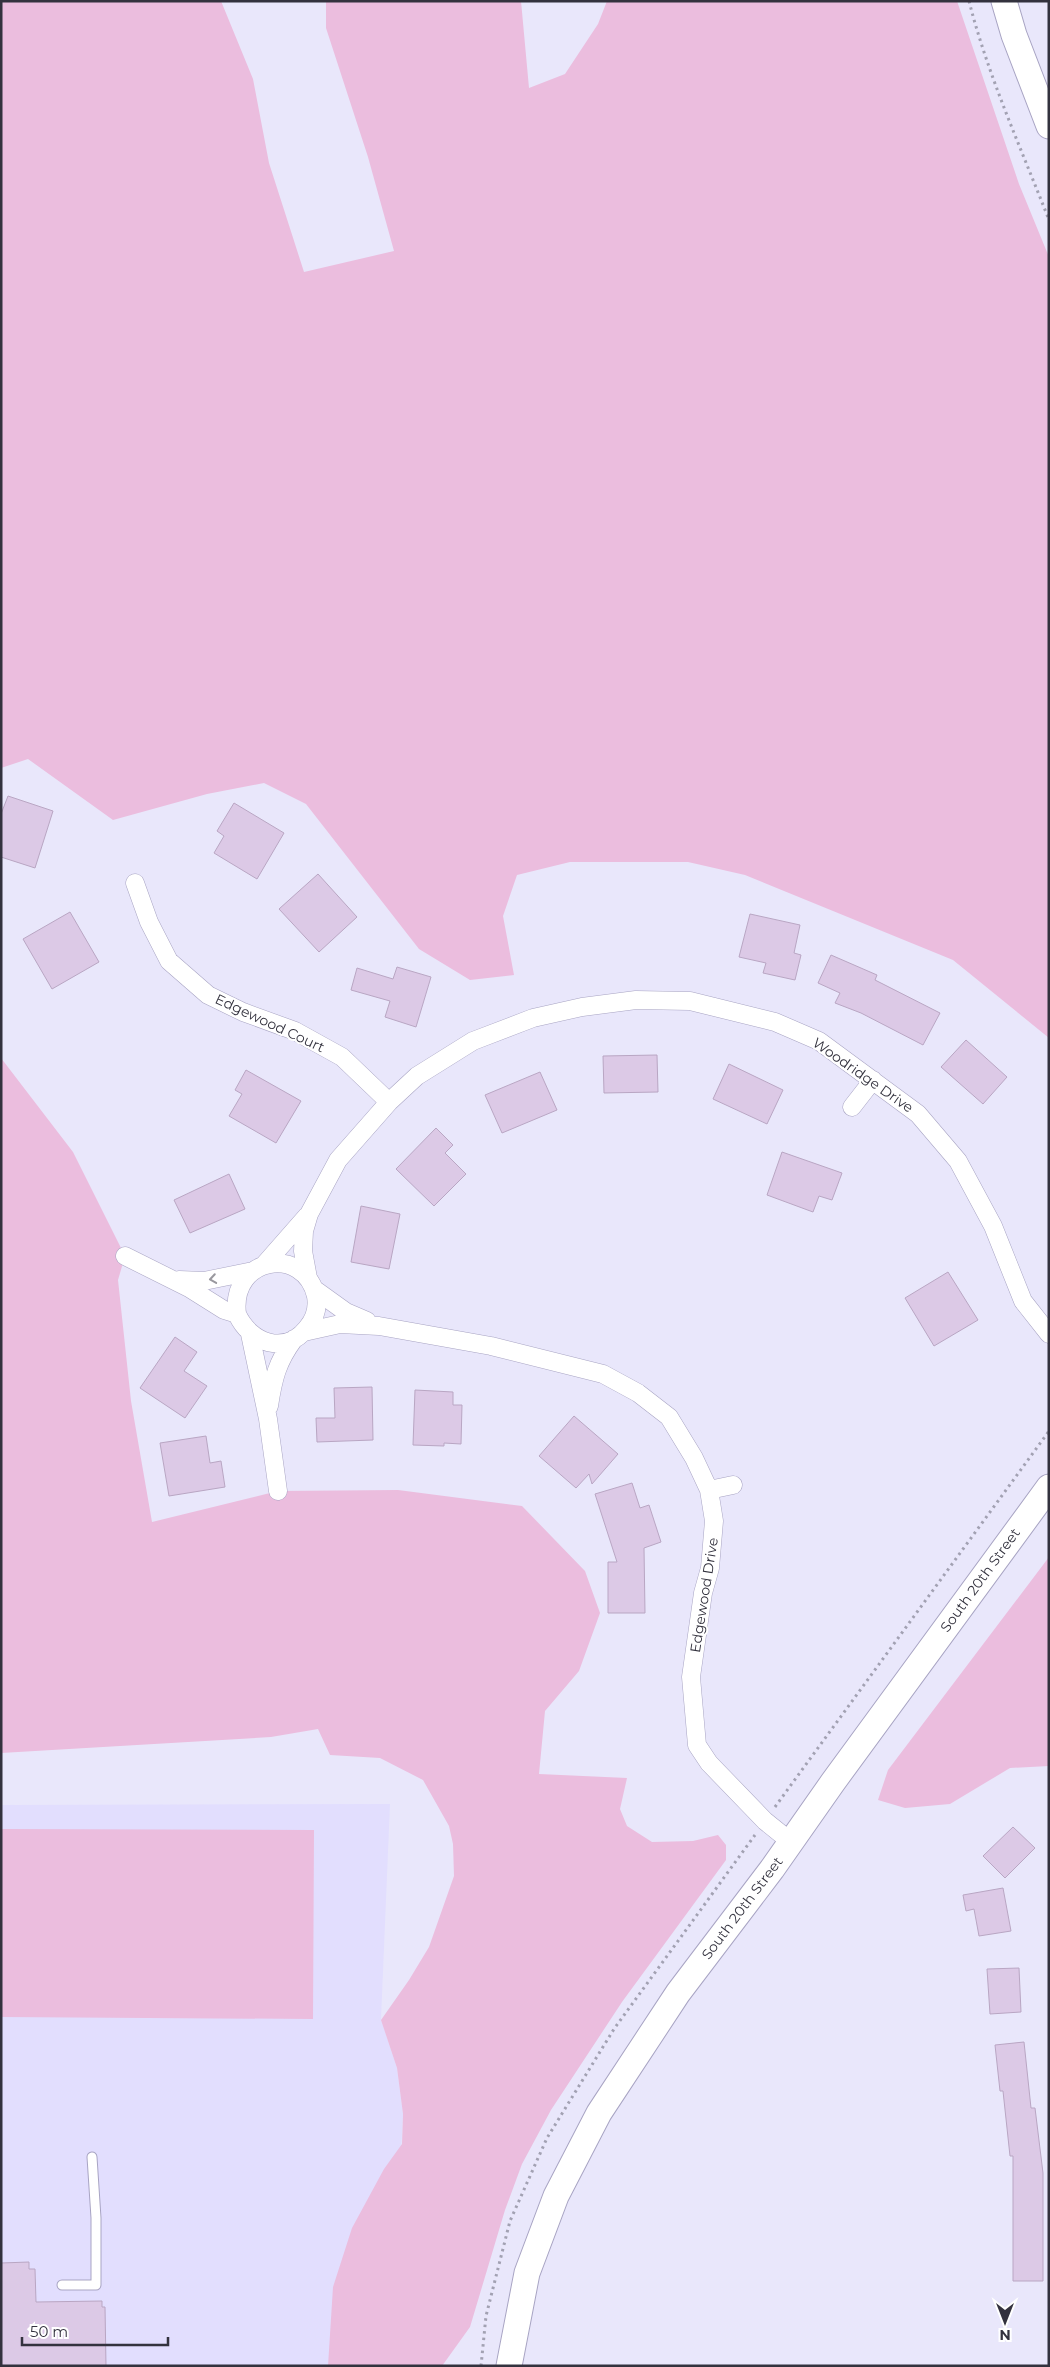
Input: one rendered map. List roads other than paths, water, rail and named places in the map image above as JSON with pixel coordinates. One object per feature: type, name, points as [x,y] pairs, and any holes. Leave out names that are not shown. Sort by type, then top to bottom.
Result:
[{"type":"main road","points":[[1004,1],[1014,35],[1049,126]]},
{"type":"main road","name":"South 20th Street","points":[[509,2366],[527,2273],[556,2196],[599,2113],[678,1993],[772,1869],[1049,1487]]},
{"type":"street","name":"Edgewood Court","points":[[135,883],[149,922],[170,961],[208,995],[243,1012],[295,1032],[342,1057],[389,1102]]},
{"type":"street","name":"Woodridge Drive","points":[[311,1284],[303,1251],[304,1230],[309,1214],[338,1160],[389,1102],[417,1076],[473,1041],[533,1018],[582,1007],[636,1000],[690,1001],[775,1022],[819,1041],[918,1114],[958,1161],[993,1226],[1023,1300],[1049,1334]]},
{"type":"street","points":[[852,1107],[873,1080]]},
{"type":"street","name":"Woodridge Drive","points":[[258,1268],[309,1214]]},
{"type":"street","points":[[125,1256],[190,1288],[224,1310],[237,1314]]},
{"type":"street","points":[[173,1280],[204,1281],[276,1263],[288,1265],[299,1270],[311,1284],[346,1312],[379,1326]]},
{"type":"street","points":[[258,1268],[244,1279],[238,1290],[236,1302],[237,1314],[242,1325],[250,1334],[260,1340],[271,1343],[283,1343],[299,1336],[340,1324],[379,1326]]},
{"type":"street","points":[[268,1419],[272,1381],[282,1355],[312,1323],[316,1312],[311,1284]]},
{"type":"street","name":"Edgewood Drive","points":[[379,1326],[491,1346],[603,1374],[638,1393],[669,1417],[694,1458],[709,1490],[714,1521],[714,1544],[703,1593],[691,1677],[697,1745],[715,1770],[765,1821],[791,1842]]},
{"type":"street","points":[[250,1334],[268,1419],[278,1491]]},
{"type":"street","points":[[709,1490],[733,1485]]},
{"type":"lane","points":[[62,2285],[96,2285],[96,2218],[92,2157]]}]
